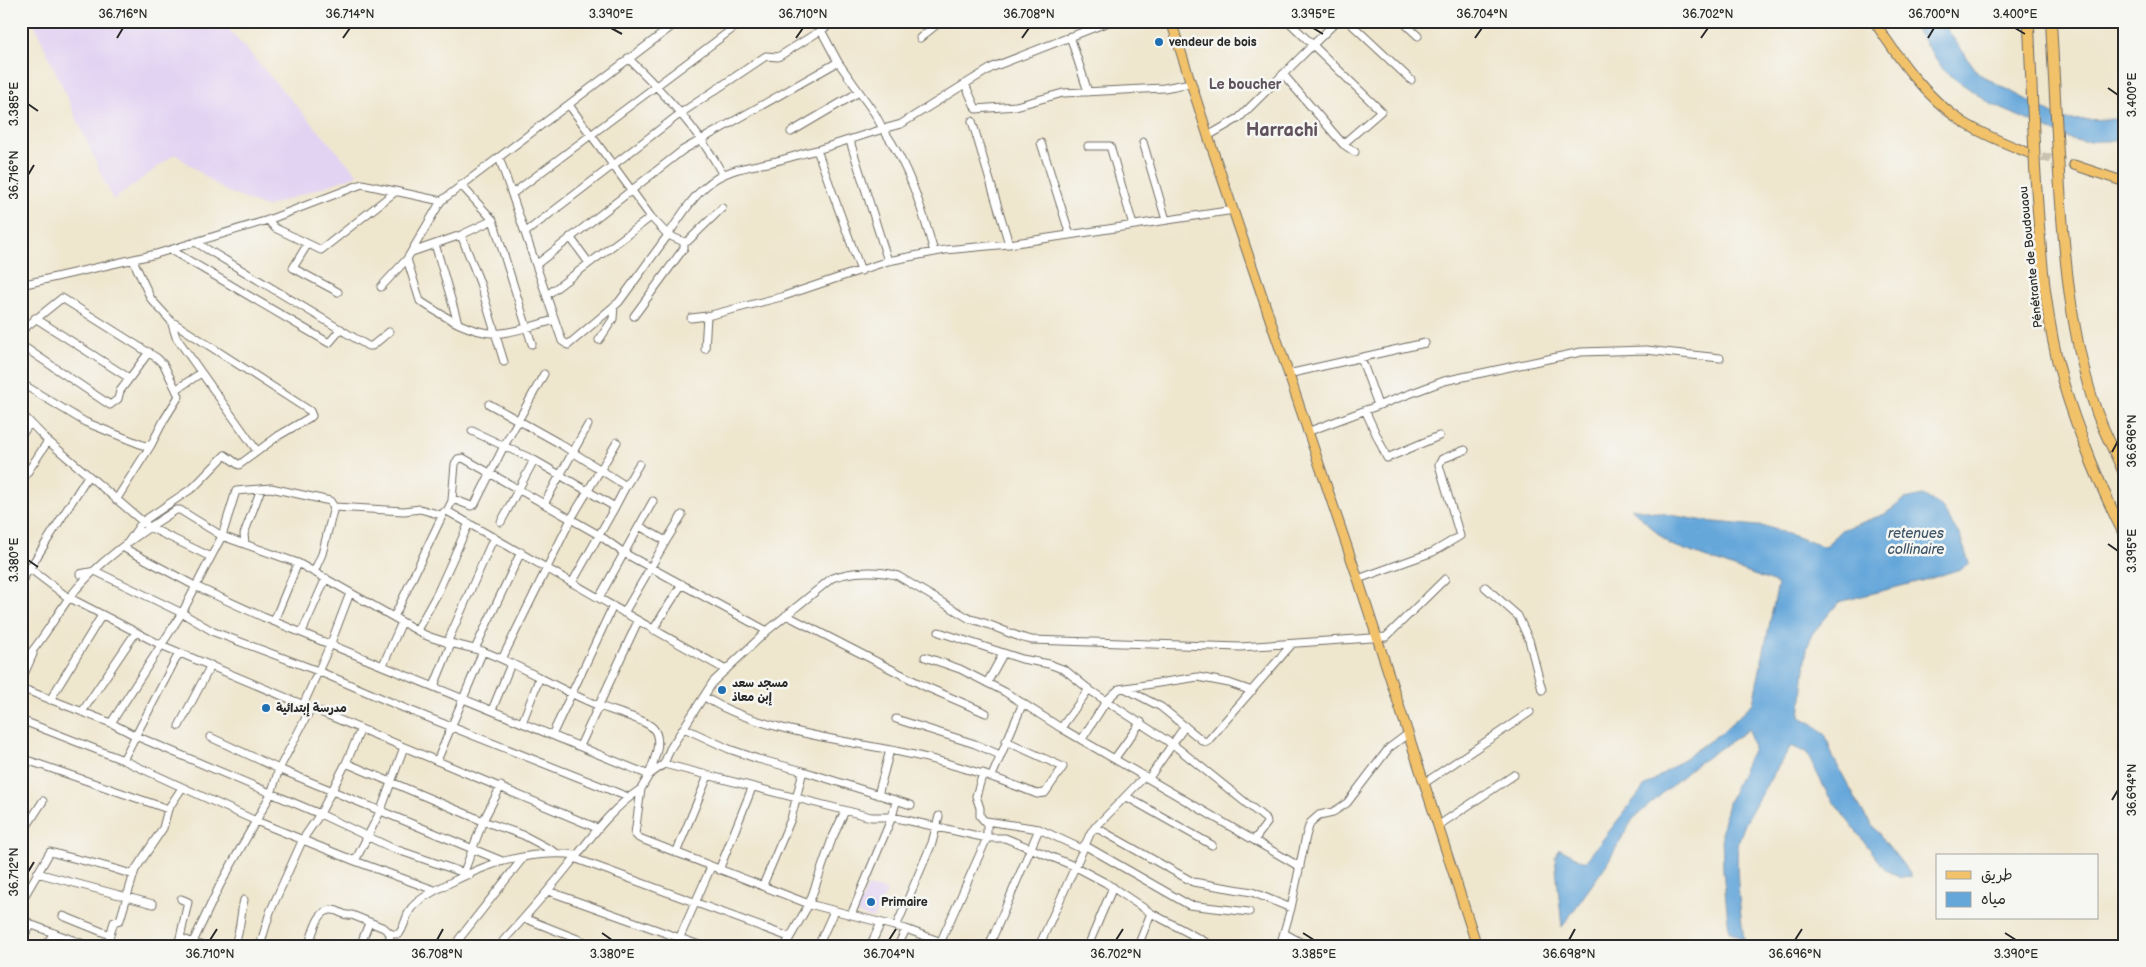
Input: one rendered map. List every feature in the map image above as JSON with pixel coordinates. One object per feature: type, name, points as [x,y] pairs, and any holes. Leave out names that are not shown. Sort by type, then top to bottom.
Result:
[{"type":"highway","points":[[2051,21],[2068,297],[2084,371],[2098,414],[2125,476]]},
{"type":"highway","name":"Pénétrante de Boudouaou","points":[[2029,23],[2035,168],[2046,300],[2062,381],[2075,419],[2125,536]]},
{"type":"main road","points":[[1171,21],[1307,432],[1426,782],[1477,946]]},
{"type":"main road","points":[[1874,21],[1913,78],[1943,106],[1963,122],[2029,153]]},
{"type":"main road","points":[[2074,165],[2125,182]]},
{"type":"street","points":[[381,287],[412,252],[441,201],[679,21]]},
{"type":"street","points":[[512,194],[743,21]]},
{"type":"street","points":[[816,21],[838,62],[899,155],[921,204],[934,252]]},
{"type":"street","points":[[526,232],[612,164],[681,113],[766,56],[778,57],[836,21]]},
{"type":"street","points":[[920,38],[941,21]]},
{"type":"street","points":[[498,157],[526,232],[562,341],[568,345],[614,306],[695,196],[706,185],[723,175],[751,165],[772,162],[850,141],[901,124],[993,66],[1111,21]]},
{"type":"street","points":[[1288,21],[1381,111],[1343,144]]},
{"type":"street","points":[[1208,136],[1239,118],[1337,21]]},
{"type":"street","points":[[1348,21],[1411,80]]},
{"type":"street","points":[[1402,21],[1418,36]]},
{"type":"street","points":[[1070,36],[1088,92]]},
{"type":"street","points":[[628,58],[681,113],[711,152],[723,175]]},
{"type":"street","points":[[537,264],[630,189],[700,139],[838,62]]},
{"type":"street","points":[[1283,74],[1343,144],[1355,152]]},
{"type":"street","points":[[965,84],[976,109],[1016,106],[1063,94],[1164,88],[1191,83]]},
{"type":"street","points":[[791,132],[859,92]]},
{"type":"street","points":[[568,105],[651,217],[668,235],[684,242],[688,241],[722,208]]},
{"type":"street","points":[[972,121],[1009,244]]},
{"type":"street","points":[[850,141],[888,261]]},
{"type":"street","points":[[1143,142],[1166,220]]},
{"type":"street","points":[[1041,143],[1070,235]]},
{"type":"street","points":[[1088,146],[1110,146],[1133,225]]},
{"type":"street","points":[[817,150],[861,271]]},
{"type":"street","points":[[21,285],[171,250],[268,220],[362,184],[441,201]]},
{"type":"street","points":[[461,185],[493,220],[528,326],[532,344]]},
{"type":"street","points":[[268,220],[275,228],[317,250],[324,248],[395,192]]},
{"type":"street","points":[[691,318],[707,316],[781,297],[888,261],[934,252],[1009,244],[1234,210]]},
{"type":"street","points":[[547,295],[651,217]]},
{"type":"street","points":[[412,252],[461,235],[493,220]]},
{"type":"street","points":[[461,235],[480,283],[504,362]]},
{"type":"street","points":[[570,237],[589,263]]},
{"type":"street","points":[[194,242],[370,346],[389,332]]},
{"type":"street","points":[[634,316],[684,248],[684,242]]},
{"type":"street","points":[[435,244],[458,323]]},
{"type":"street","points":[[306,245],[293,268],[338,292]]},
{"type":"street","points":[[171,250],[329,343],[341,329]]},
{"type":"street","points":[[407,259],[420,301],[458,323],[484,332],[495,333],[555,320]]},
{"type":"street","points":[[21,664],[39,643],[70,597],[96,571],[124,548],[145,525],[194,487],[225,455],[239,465],[257,451],[312,416],[310,411],[171,320],[151,299],[133,260]]},
{"type":"street","points":[[21,330],[62,298],[148,352],[164,365],[180,396],[164,420],[151,446],[116,500]]},
{"type":"street","points":[[599,340],[613,319],[614,306]]},
{"type":"street","points":[[705,349],[707,316]]},
{"type":"street","points":[[35,318],[129,378]]},
{"type":"street","points":[[171,320],[176,337],[257,451]]},
{"type":"street","points":[[1288,374],[1425,343]]},
{"type":"street","points":[[21,345],[110,405],[114,405],[118,400],[120,391],[148,352]]},
{"type":"street","points":[[1307,432],[1461,376],[1580,352],[1646,350],[1720,358]]},
{"type":"street","points":[[1361,358],[1378,406]]},
{"type":"street","points":[[177,389],[200,373]]},
{"type":"street","points":[[452,500],[457,499],[473,505],[489,472],[544,374]]},
{"type":"street","points":[[21,383],[85,422],[146,446],[151,446]]},
{"type":"street","points":[[489,404],[626,486]]},
{"type":"street","points":[[1365,410],[1387,458],[1439,436]]},
{"type":"street","points":[[21,413],[48,441],[145,525],[210,557]]},
{"type":"street","points":[[21,436],[30,423]]},
{"type":"street","points":[[544,504],[588,425]]},
{"type":"street","points":[[472,430],[534,460],[615,507]]},
{"type":"street","points":[[21,482],[48,441]]},
{"type":"street","points":[[502,659],[571,519],[617,442]]},
{"type":"street","points":[[1358,579],[1432,552],[1460,536],[1439,465],[1442,459],[1465,450]]},
{"type":"street","points":[[394,617],[444,512],[452,500],[455,464],[458,459],[463,458],[599,535],[624,554],[650,566],[767,632]]},
{"type":"street","points":[[501,522],[534,460]]},
{"type":"street","points":[[572,583],[639,464]]},
{"type":"street","points":[[21,582],[88,476]]},
{"type":"street","points":[[112,722],[182,613],[222,536],[236,491],[271,488],[330,501],[334,507],[322,554],[314,572]]},
{"type":"street","points":[[245,544],[244,534],[261,489]]},
{"type":"street","points":[[599,598],[653,501]]},
{"type":"street","points":[[334,507],[404,511],[420,509],[444,512],[494,536],[653,630],[726,670]]},
{"type":"street","points":[[145,525],[176,510],[180,510],[222,536],[298,563],[417,630],[449,644],[483,651],[539,679],[652,728],[657,746],[649,775],[641,789],[635,834],[638,838],[810,904],[906,929],[952,946]]},
{"type":"street","points":[[624,613],[650,566],[682,516]]},
{"type":"street","points":[[417,630],[437,594],[469,523]]},
{"type":"street","points":[[639,526],[666,541]]},
{"type":"street","points":[[434,686],[449,644],[494,536]]},
{"type":"street","points":[[124,548],[195,586],[274,621],[649,775]]},
{"type":"street","points":[[475,649],[521,552]]},
{"type":"street","points":[[274,621],[298,563]]},
{"type":"street","points":[[30,568],[70,597],[179,653],[501,786],[597,828]]},
{"type":"street","points":[[80,574],[96,571],[182,613],[214,632],[318,671],[628,797]]},
{"type":"street","points":[[649,775],[664,764],[670,748],[713,682],[786,615],[832,578],[843,574],[887,572],[898,576],[970,619],[982,621],[1019,637],[1032,640],[1240,647],[1386,637],[1445,579]]},
{"type":"street","points":[[302,632],[326,578]]},
{"type":"street","points":[[653,630],[682,584]]},
{"type":"street","points":[[1485,587],[1518,616],[1529,640],[1542,690]]},
{"type":"street","points":[[303,705],[331,643],[350,593]]},
{"type":"street","points":[[552,735],[613,606]]},
{"type":"street","points":[[50,700],[102,615]]},
{"type":"street","points":[[786,615],[924,686],[986,713]]},
{"type":"street","points":[[580,746],[597,705],[638,621]]},
{"type":"street","points":[[383,665],[402,622]]},
{"type":"street","points":[[82,712],[136,632]]},
{"type":"street","points":[[939,632],[1003,654],[1060,668],[1172,744],[1266,818],[1267,823],[1255,839]]},
{"type":"street","points":[[21,680],[39,643]]},
{"type":"street","points":[[1126,689],[1148,699],[1185,726],[1203,742],[1207,742],[1292,644]]},
{"type":"street","points":[[437,761],[483,651]]},
{"type":"street","points":[[123,760],[179,653]]},
{"type":"street","points":[[987,683],[1003,654]]},
{"type":"street","points":[[925,657],[943,662],[1023,703],[1061,728],[1255,839],[1300,867]]},
{"type":"street","points":[[492,710],[511,664]]},
{"type":"street","points":[[179,726],[211,665]]},
{"type":"street","points":[[1082,739],[1115,691],[1198,676],[1229,683],[1252,691]]},
{"type":"street","points":[[522,723],[539,679]]},
{"type":"street","points":[[21,688],[112,722],[136,736],[320,814],[392,848],[467,874]]},
{"type":"street","points":[[1061,728],[1089,689]]},
{"type":"street","points":[[705,697],[717,705],[736,713],[787,728],[890,750],[983,773],[1040,794],[1045,793],[1062,769],[1061,765],[1053,764],[1006,741]]},
{"type":"street","points":[[992,776],[1023,703]]},
{"type":"street","points":[[193,942],[220,885],[271,794],[279,769],[311,708]]},
{"type":"street","points":[[1426,782],[1530,712]]},
{"type":"street","points":[[896,718],[1000,755]]},
{"type":"street","points":[[21,720],[123,760],[256,821],[355,861],[434,890]]},
{"type":"street","points":[[1115,758],[1141,722]]},
{"type":"street","points":[[1039,946],[1074,866],[1095,827],[1147,777],[1185,726]]},
{"type":"street","points":[[260,946],[270,912],[304,839],[320,814],[346,763],[361,728]]},
{"type":"street","points":[[684,728],[729,749],[911,806]]},
{"type":"street","points":[[1280,946],[1291,908],[1310,823],[1319,815],[1333,812],[1347,803],[1389,748],[1409,733]]},
{"type":"street","points":[[210,737],[279,769],[332,789],[502,861]]},
{"type":"street","points":[[355,861],[369,837],[381,810],[404,747]]},
{"type":"street","points":[[878,796],[890,750]]},
{"type":"street","points":[[21,758],[168,808]]},
{"type":"street","points":[[346,763],[483,821],[523,835],[556,853],[575,857],[789,937]]},
{"type":"street","points":[[664,764],[871,817],[892,818],[938,826],[987,838],[1005,838],[1074,866],[1113,887],[1151,914],[1213,946]]},
{"type":"street","points":[[763,885],[791,819],[803,771]]},
{"type":"street","points":[[983,773],[976,796],[980,808],[980,816],[986,821],[1039,829],[1083,847],[1189,905],[1249,912]]},
{"type":"street","points":[[1439,825],[1514,775]]},
{"type":"street","points":[[676,854],[708,776]]},
{"type":"street","points":[[467,874],[483,821],[501,786]]},
{"type":"street","points":[[63,916],[110,935],[114,922],[120,920],[133,875],[164,828],[168,808],[182,788]]},
{"type":"street","points":[[719,870],[752,788]]},
{"type":"street","points":[[502,944],[548,891],[597,828],[628,797],[641,789]]},
{"type":"street","points":[[1127,796],[1212,845]]},
{"type":"street","points":[[21,835],[43,801]]},
{"type":"street","points":[[851,915],[892,818],[896,802]]},
{"type":"street","points":[[785,946],[810,904],[832,839],[845,811]]},
{"type":"street","points":[[896,927],[938,826],[939,816]]},
{"type":"street","points":[[941,941],[987,838],[986,821]]},
{"type":"street","points":[[1095,827],[1193,882],[1252,892],[1291,908]]},
{"type":"street","points":[[989,946],[1039,829]]},
{"type":"street","points":[[21,902],[36,873],[50,852],[80,861],[110,866],[133,875]]},
{"type":"street","points":[[308,946],[317,921],[326,911],[333,910],[346,916],[352,915],[384,928],[391,934],[399,934],[405,926],[410,909],[434,890],[467,874],[502,861],[556,853]]},
{"type":"street","points":[[459,939],[523,858]]},
{"type":"street","points":[[676,946],[711,867]]},
{"type":"street","points":[[36,873],[153,904]]},
{"type":"street","points":[[1088,946],[1113,887]]},
{"type":"street","points":[[548,891],[702,946]]},
{"type":"street","points":[[176,946],[180,938],[188,902],[181,899]]},
{"type":"street","points":[[234,946],[238,936],[240,913],[244,900]]},
{"type":"street","points":[[818,946],[834,911]]},
{"type":"street","points":[[1138,946],[1151,914]]},
{"type":"street","points":[[21,917],[32,925],[89,946]]},
{"type":"street","points":[[524,918],[595,946]]},
{"type":"street","points":[[360,946],[369,923]]},
{"type":"street","points":[[870,946],[881,923]]},
{"type":"street","points":[[21,938],[32,925]]},
{"type":"street","points":[[898,946],[906,929]]},
{"type":"street","points":[[45,946],[54,933]]},
{"type":"street","points":[[1284,933],[1303,945]]},
{"type":"street","points":[[386,946],[391,934]]},
{"type":"street","points":[[1190,946],[1194,937]]},
{"type":"street","points":[[180,938],[203,946]]},
{"type":"street","points":[[929,946],[932,938]]},
{"type":"shaded area","points":[[33,21],[221,21],[358,175],[265,207],[224,190],[175,154],[113,200]]},
{"type":"shaded area","name":"Primaire","points":[[868,886],[887,891],[873,919],[856,913]]},
{"type":"water","points":[[1910,21],[1941,21],[1979,74],[2064,120],[2125,119],[2125,141],[2075,141],[1991,104],[1945,72]]},
{"type":"water","name":"retenues collinaire","points":[[1923,495],[1941,506],[1960,536],[1969,563],[1960,569],[1932,578],[1839,602],[1812,634],[1807,649],[1800,717],[1813,724],[1826,736],[1833,757],[1865,816],[1912,876],[1901,877],[1886,870],[1828,795],[1807,753],[1791,746],[1756,802],[1740,837],[1737,873],[1744,940],[1729,931],[1723,870],[1722,828],[1728,803],[1753,748],[1749,729],[1694,766],[1633,819],[1606,865],[1562,927],[1555,857],[1560,849],[1585,862],[1644,787],[1722,732],[1753,703],[1778,584],[1669,544],[1631,508],[1705,521],[1768,527],[1825,547],[1841,530],[1885,514],[1905,499]]},
{"type":"tunnel","points":[[2029,153],[2074,165]]},
{"type":"place","name":"vendeur de bois","points":[[1159,42]]},
{"type":"place","name":"مسجد سعد إبن معاذ","points":[[722,690]]},
{"type":"place","name":"مدرسة إبتدائية","points":[[266,708]]},
{"type":"place","name":"Primaire","points":[[871,902]]},
{"type":"district","name":"Le boucher","points":[[1245,84]]},
{"type":"district","name":"Harrachi","points":[[1282,130]]}]
